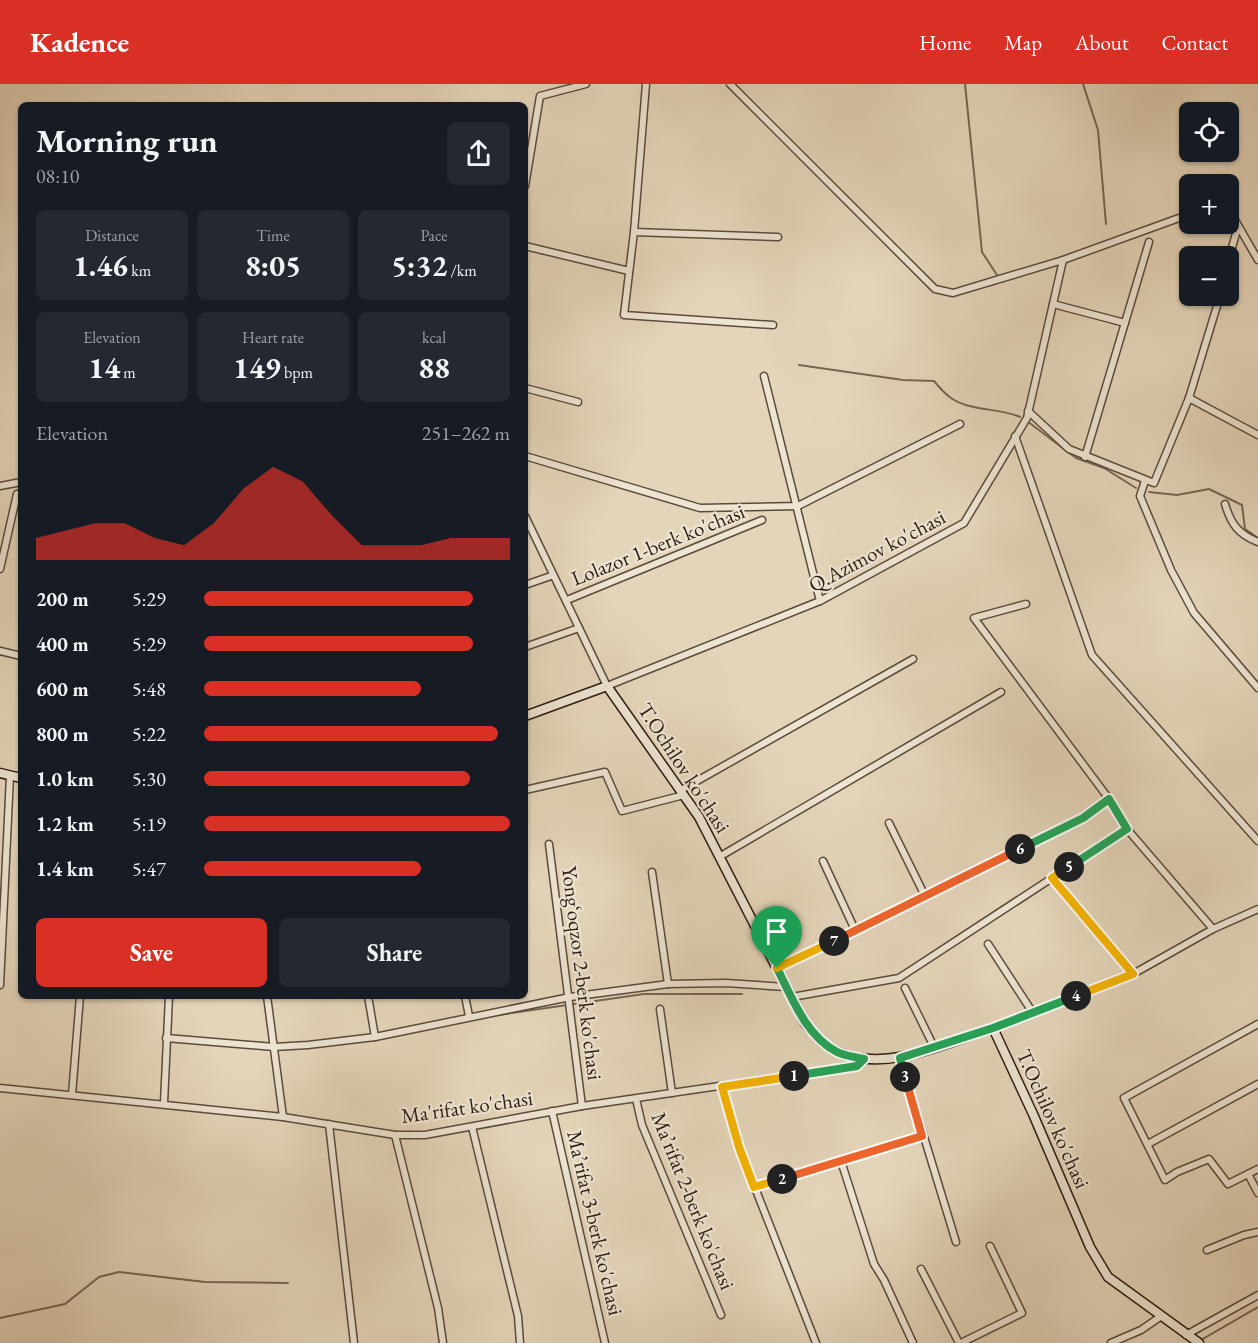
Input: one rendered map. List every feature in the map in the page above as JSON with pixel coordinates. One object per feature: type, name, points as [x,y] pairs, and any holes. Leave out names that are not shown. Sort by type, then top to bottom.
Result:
[{"type":"main road","points":[[528,715],[607,686]]},
{"type":"main road","name":"T.Ochilov ko'chasi","points":[[607,686],[682,793],[719,857],[806,1023],[823,1043],[838,1053],[864,1059],[900,1058],[993,1028],[1090,1247],[1108,1277],[1192,1339]]},
{"type":"main road","points":[[0,773],[18,777]]},
{"type":"street","points":[[528,168],[540,96],[586,84]]},
{"type":"street","points":[[646,84],[634,232],[624,315],[773,325]]},
{"type":"street","points":[[730,84],[935,289],[952,293],[1063,260],[1179,218]]},
{"type":"street","points":[[1239,228],[1258,260]]},
{"type":"street","points":[[634,232],[778,237]]},
{"type":"street","points":[[1085,457],[1149,242]]},
{"type":"street","points":[[528,247],[629,271]]},
{"type":"street","name":"Q.Azimov ko'chasi","points":[[607,686],[820,601],[963,523],[1016,436],[1028,411],[1063,260]]},
{"type":"street","points":[[1053,304],[1125,323]]},
{"type":"street","points":[[1028,411],[1069,449],[1154,483],[1189,398],[1217,306]]},
{"type":"street","points":[[764,376],[820,601]]},
{"type":"street","points":[[528,389],[578,402]]},
{"type":"street","points":[[1189,398],[1258,435]]},
{"type":"street","points":[[528,457],[700,508],[798,506],[960,423]]},
{"type":"street","points":[[1016,436],[1092,655],[1258,840]]},
{"type":"street","points":[[1145,481],[1140,496],[1171,570],[1194,613],[1258,688]]},
{"type":"street","points":[[0,486],[18,483]]},
{"type":"street","points":[[0,569],[17,494]]},
{"type":"street","points":[[1225,504],[1230,521],[1242,535],[1258,542]]},
{"type":"street","name":"Lolazor 1-berk ko'chasi","points":[[567,600],[762,520]]},
{"type":"street","points":[[528,523],[607,686]]},
{"type":"street","name":"Lolazor 1-berk ko'chasi","points":[[528,584],[552,576]]},
{"type":"street","points":[[1026,604],[974,618],[1109,799],[1127,829],[1212,929]]},
{"type":"street","points":[[528,646],[579,628]]},
{"type":"street","points":[[0,651],[18,655]]},
{"type":"street","points":[[528,789],[605,772],[622,811],[682,793],[913,658]]},
{"type":"street","points":[[719,857],[1001,692]]},
{"type":"street","points":[[0,985],[10,776]]},
{"type":"street","points":[[777,968],[1083,818],[1109,799]]},
{"type":"street","points":[[889,823],[925,896]]},
{"type":"street","points":[[792,997],[899,978],[1127,829]]},
{"type":"street","name":"Yong‘oqzor 2-berk ko'chasi","points":[[549,844],[582,1106]]},
{"type":"street","points":[[823,861],[855,930]]},
{"type":"street","points":[[652,872],[668,984]]},
{"type":"street","points":[[1052,878],[1133,974]]},
{"type":"street","points":[[993,1028],[1133,974],[1212,929],[1258,909]]},
{"type":"street","points":[[988,944],[1033,1013]]},
{"type":"street","points":[[166,1038],[274,1047],[375,1037],[570,997],[668,984],[726,983],[786,987]]},
{"type":"street","points":[[905,988],[934,1047]]},
{"type":"street","points":[[72,1095],[80,999]]},
{"type":"street","points":[[164,1103],[169,999]]},
{"type":"street","points":[[267,999],[283,1117]]},
{"type":"street","points":[[369,999],[375,1037]]},
{"type":"street","points":[[466,999],[469,1016]]},
{"type":"street","points":[[660,1009],[672,1093]]},
{"type":"street","points":[[1258,1024],[1124,1098],[1165,1180],[1177,1172],[1209,1159],[1228,1184],[1258,1169]]},
{"type":"street","points":[[900,1058],[956,1242]]},
{"type":"street","name":"Ma'rifat ko'chasi","points":[[0,1088],[283,1117],[395,1135],[425,1135],[582,1106],[857,1066],[864,1059]]},
{"type":"street","points":[[1148,1144],[1258,1084]]},
{"type":"street","points":[[722,1087],[739,1147],[816,1343]]},
{"type":"street","name":"Ma’rifat 2-berk ko'chasi","points":[[636,1099],[642,1125],[721,1315]]},
{"type":"street","name":"Ma’rifat 3-berk ko'chasi","points":[[552,1111],[605,1343]]},
{"type":"street","points":[[329,1124],[354,1343]]},
{"type":"street","points":[[472,1127],[518,1316],[520,1343]]},
{"type":"street","points":[[395,1135],[438,1308],[443,1343]]},
{"type":"street","points":[[754,1187],[922,1136]]},
{"type":"street","points":[[841,1161],[874,1264],[884,1280],[913,1343]]},
{"type":"street","points":[[1248,1174],[1258,1193]]},
{"type":"street","points":[[1207,1250],[1244,1235],[1258,1232]]},
{"type":"street","points":[[921,1269],[960,1343],[1022,1313],[990,1246]]},
{"type":"street","points":[[1192,1339],[1258,1295]]},
{"type":"street","points":[[1111,1343],[1141,1330],[1160,1317]]},
{"type":"waterway","points":[[965,84],[982,252],[997,275]]},
{"type":"waterway","points":[[1083,84],[1098,130],[1106,224]]},
{"type":"waterway","points":[[799,365],[903,380],[934,381],[951,398],[959,402],[1020,417]]},
{"type":"waterway","points":[[1027,421],[1076,458],[1104,468],[1136,488]]},
{"type":"waterway","points":[[1149,492],[1177,495],[1209,489],[1242,505],[1245,529],[1258,538]]},
{"type":"waterway","points":[[491,1016],[644,994],[742,994]]},
{"type":"waterway","points":[[0,1318],[65,1304],[99,1277],[119,1272],[205,1282],[288,1283]]},
{"type":"waterway","points":[[1201,1340],[1258,1307]]},
{"type":"route","points":[[1109,799],[1127,829],[1052,878],[1133,974],[993,1028],[900,1058],[922,1136],[754,1187],[739,1147],[722,1087],[857,1066],[864,1059],[838,1053],[823,1043],[806,1023],[777,968],[1083,818],[1109,799]]}]
